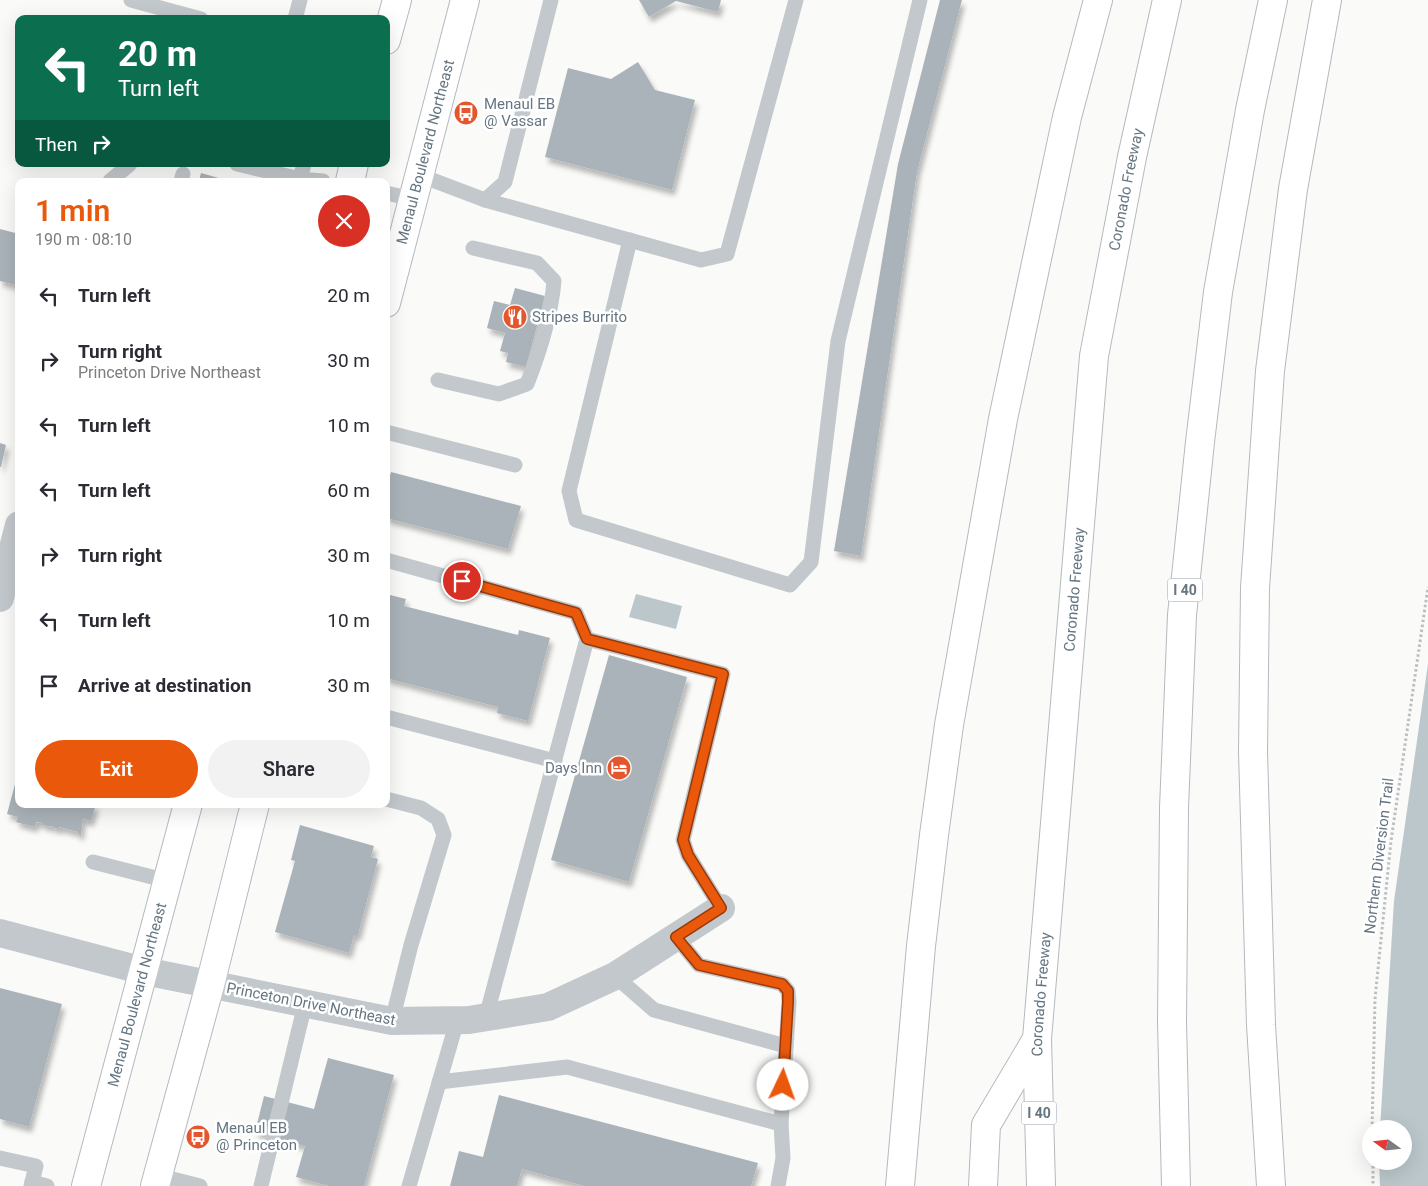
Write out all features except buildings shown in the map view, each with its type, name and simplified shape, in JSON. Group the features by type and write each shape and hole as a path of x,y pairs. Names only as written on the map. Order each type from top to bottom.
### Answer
{"main road":[{"path":"390,25 397,0"},
{"name":"Menaul Boulevard Northeast","path":"390,288 465,0"},
{"path":"900,1186 921,946 949,725 1003,419 1067,117 1098,0"},
{"name":"Coronado Freeway","path":"1041,1186 1037,1040 1094,356 1132,157 1167,0"},
{"name":"I 40","path":"1176,1186 1172,1022 1174,808 1182,615 1218,292 1250,110 1273,0"},
{"path":"1271,1186 1261,1025 1254,781 1255,588 1270,371 1293,190 1327,0"},
{"name":"Menaul Boulevard Northeast","path":"86,1186 187,808"},
{"path":"156,1181 210,985 254,808"},
{"path":"983,1186 986,1125 1037,1040"}],"street":[{"path":"0,598 15,540"},
{"name":"Princeton Drive Northeast","path":"0,933 144,971 392,1022 457,1021 548,1006 614,976 721,908"}],"lane":[{"path":"132,0 186,15"},
{"path":"297,15 300,0"},
{"path":"485,200 505,182 551,0"},
{"path":"390,192 416,187 485,200 700,260 727,254 796,0"},
{"path":"630,240 569,491 576,520 790,585 811,562 838,341 920,0"},
{"path":"114,178 126,167"},
{"path":"249,167 292,178"},
{"path":"438,380 499,394 527,384 540,352 552,300 554,281 536,264 473,248"},
{"path":"390,433 515,465"},
{"path":"390,561 576,613 587,639 486,1017"},
{"path":"587,639 723,674 683,840 688,855 721,908"},
{"path":"390,718 554,761"},
{"path":"390,800 421,808 438,819 444,835 411,945 392,1022"},
{"path":"93,862 168,881"},
{"path":"676,937 699,965 782,984 788,991 781,1124 782,1158 778,1186"},
{"path":"614,976 654,1010 786,1046"},
{"path":"261,1186 305,1004"},
{"path":"409,1186 457,1021"},
{"path":"439,1082 567,1067 781,1124"},
{"path":"0,1158 36,1166 31,1184 47,1186"},
{"path":"156,1181 200,1186"}],"path":[{"name":"Northern Diversion Trail","path":"1372,1120 1374,999 1389,861 1428,587"},
{"path":"1372,1170 1373,1186"}],"shaded area":[{"path":"636,594 682,606 676,629 629,617"},
{"path":"1428,664 1428,1186 1380,1186 1379,1170 1412,1170 1412,1120 1381,1120 1394,901"}],"place":[{"name":"Menaul EB @ Vassar","path":"466,113"},
{"name":"Stripes Burrito","path":"515,317"},
{"name":"Days Inn","path":"619,768"},
{"name":"Menaul EB @ Princeton","path":"198,1137"}],"route":[{"path":"462,581 576,613 587,639 723,674 683,840 688,855 721,908 676,937 699,965 782,984 788,991 783,1085"}]}
